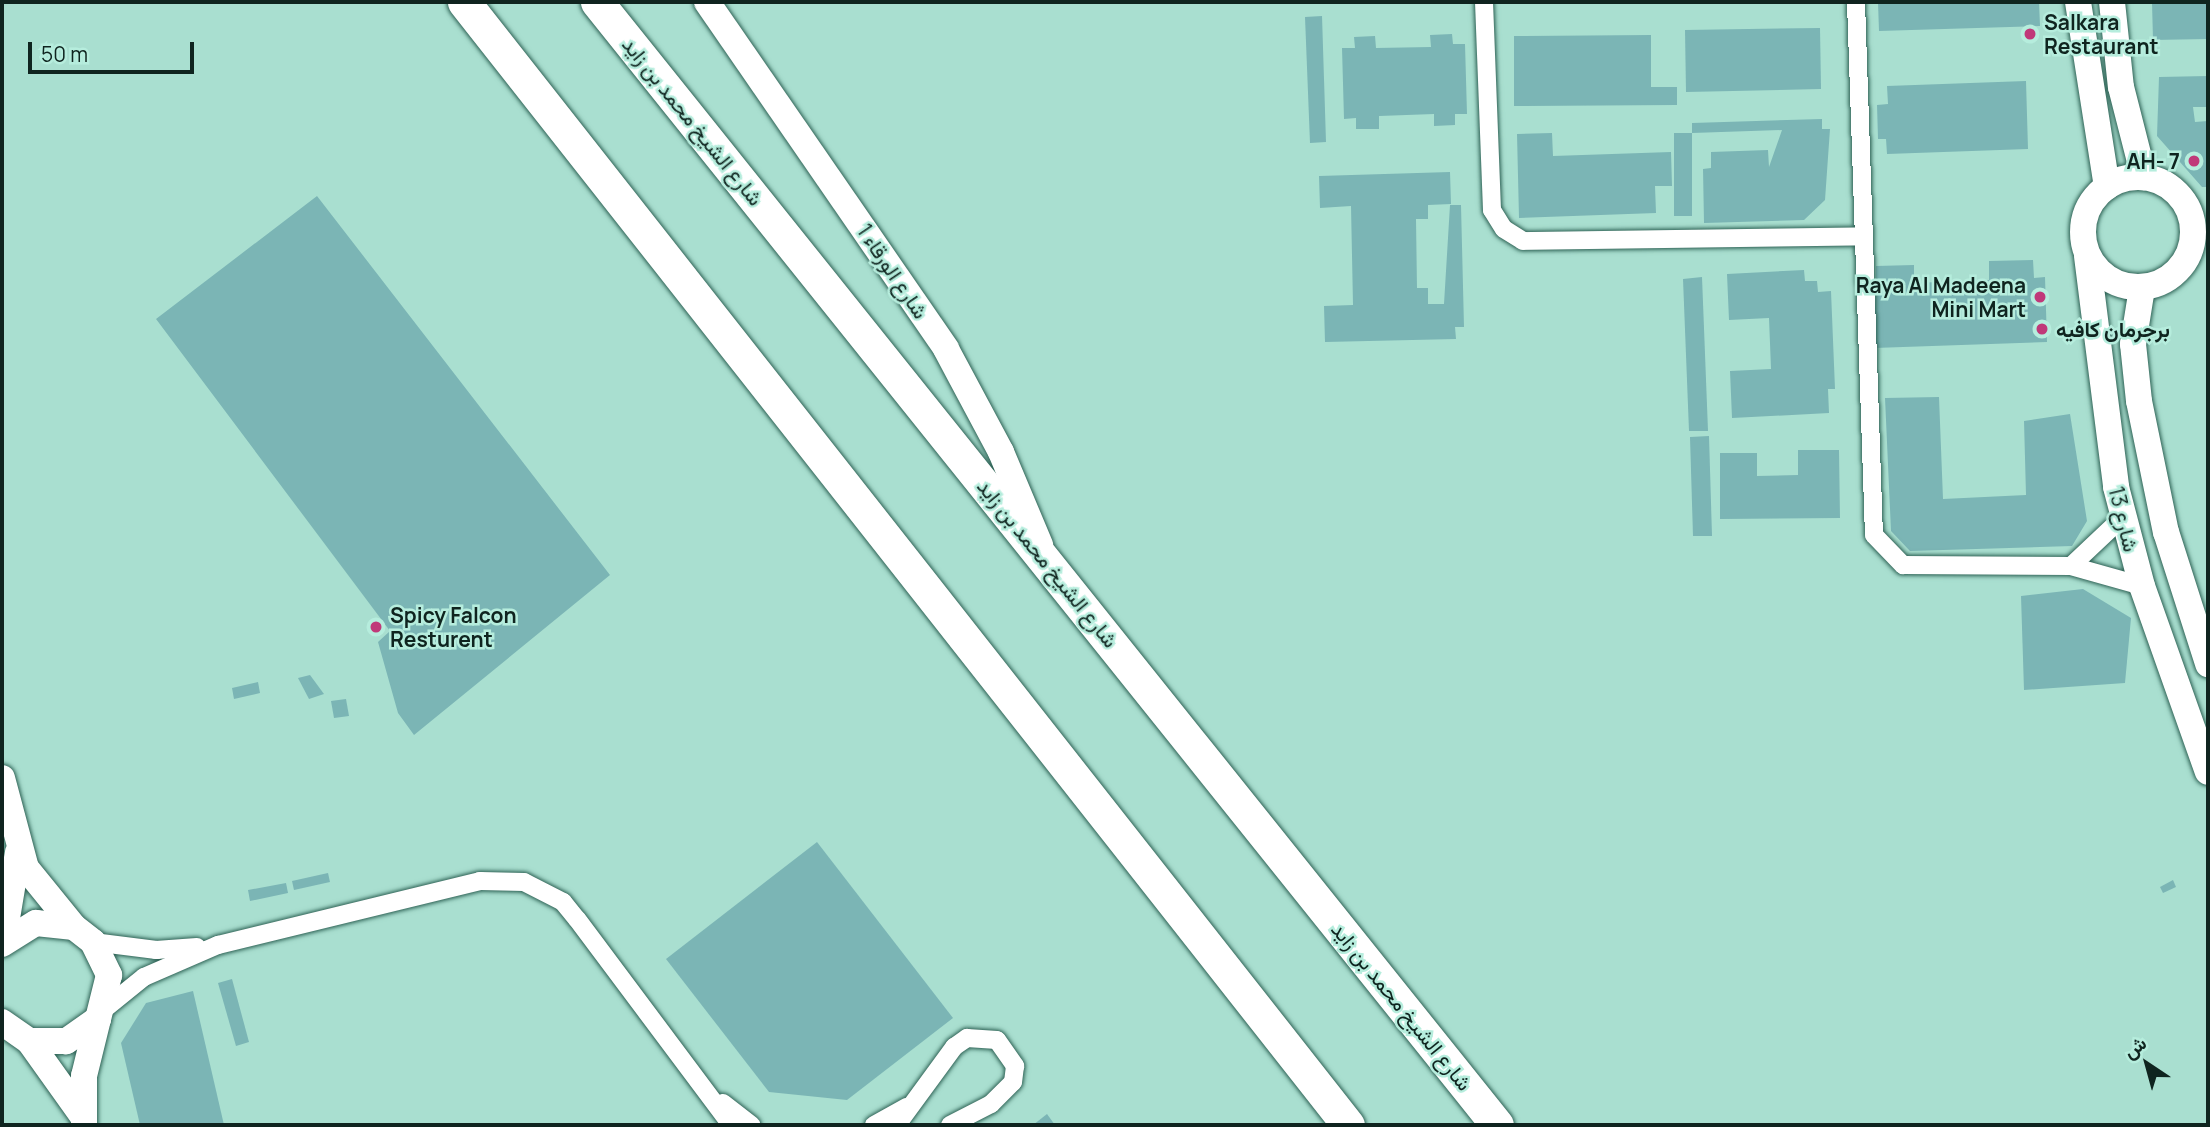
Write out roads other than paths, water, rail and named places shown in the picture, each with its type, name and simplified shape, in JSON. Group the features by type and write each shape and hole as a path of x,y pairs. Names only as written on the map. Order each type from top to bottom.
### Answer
{"highway":[{"path":"464,2 1348,1125"},
{"name":"شارع الشيخ محمد بن زايد","path":"597,2 1497,1125"},
{"path":"1287,1049 1328,1125"}],"street":[{"name":"شارع الورقاء 1","path":"707,2 946,349 1001,452 1046,560"},
{"path":"1484,2 1492,209 1504,229 1523,241 1863,236"},
{"path":"1856,2 1872,514 1885,553 1903,565 1924,567 2071,566 2142,586"},
{"path":"2078,2 2107,187"},
{"path":"2112,2 2121,87 2144,177"},
{"path":"2144,177 2166,184 2196,206 2193,228 2198,252 2174,274 2142,288 2109,280 2087,256 2085,218 2107,187 2144,177"},
{"name":"شارع 13","path":"2087,256 2123,517 2142,586 2208,772"},
{"name":"شارع 13","path":"2142,288 2133,344 2141,413 2166,532 2208,664"},
{"path":"2071,566 2123,517"},
{"path":"2,778 18,850 36,884 84,935 109,975 82,1120"},
{"path":"3,943 18,850"},
{"path":"3,943 36,923 156,950 218,945 480,881 524,882 545,890 578,919 731,1125"},
{"path":"10,1030 66,1041 144,977 218,945"},
{"path":"10,1030 82,1120"},
{"path":"897,1125 954,1047 967,1038 998,1040 1012,1058 1013,1082 991,1104 950,1125"},
{"path":"699,1082 751,1125"},
{"path":"874,1125 912,1103"}],"place":[{"name":"Salkara Restaurant","path":"2030,34"},
{"name":"AH- 7","path":"2194,161"},
{"name":"Raya Al Madeena Mini Mart","path":"2040,297"},
{"name":"برجرمان كافيه","path":"2042,329"},
{"name":"Spicy Falcon Resturent","path":"376,627"}]}
